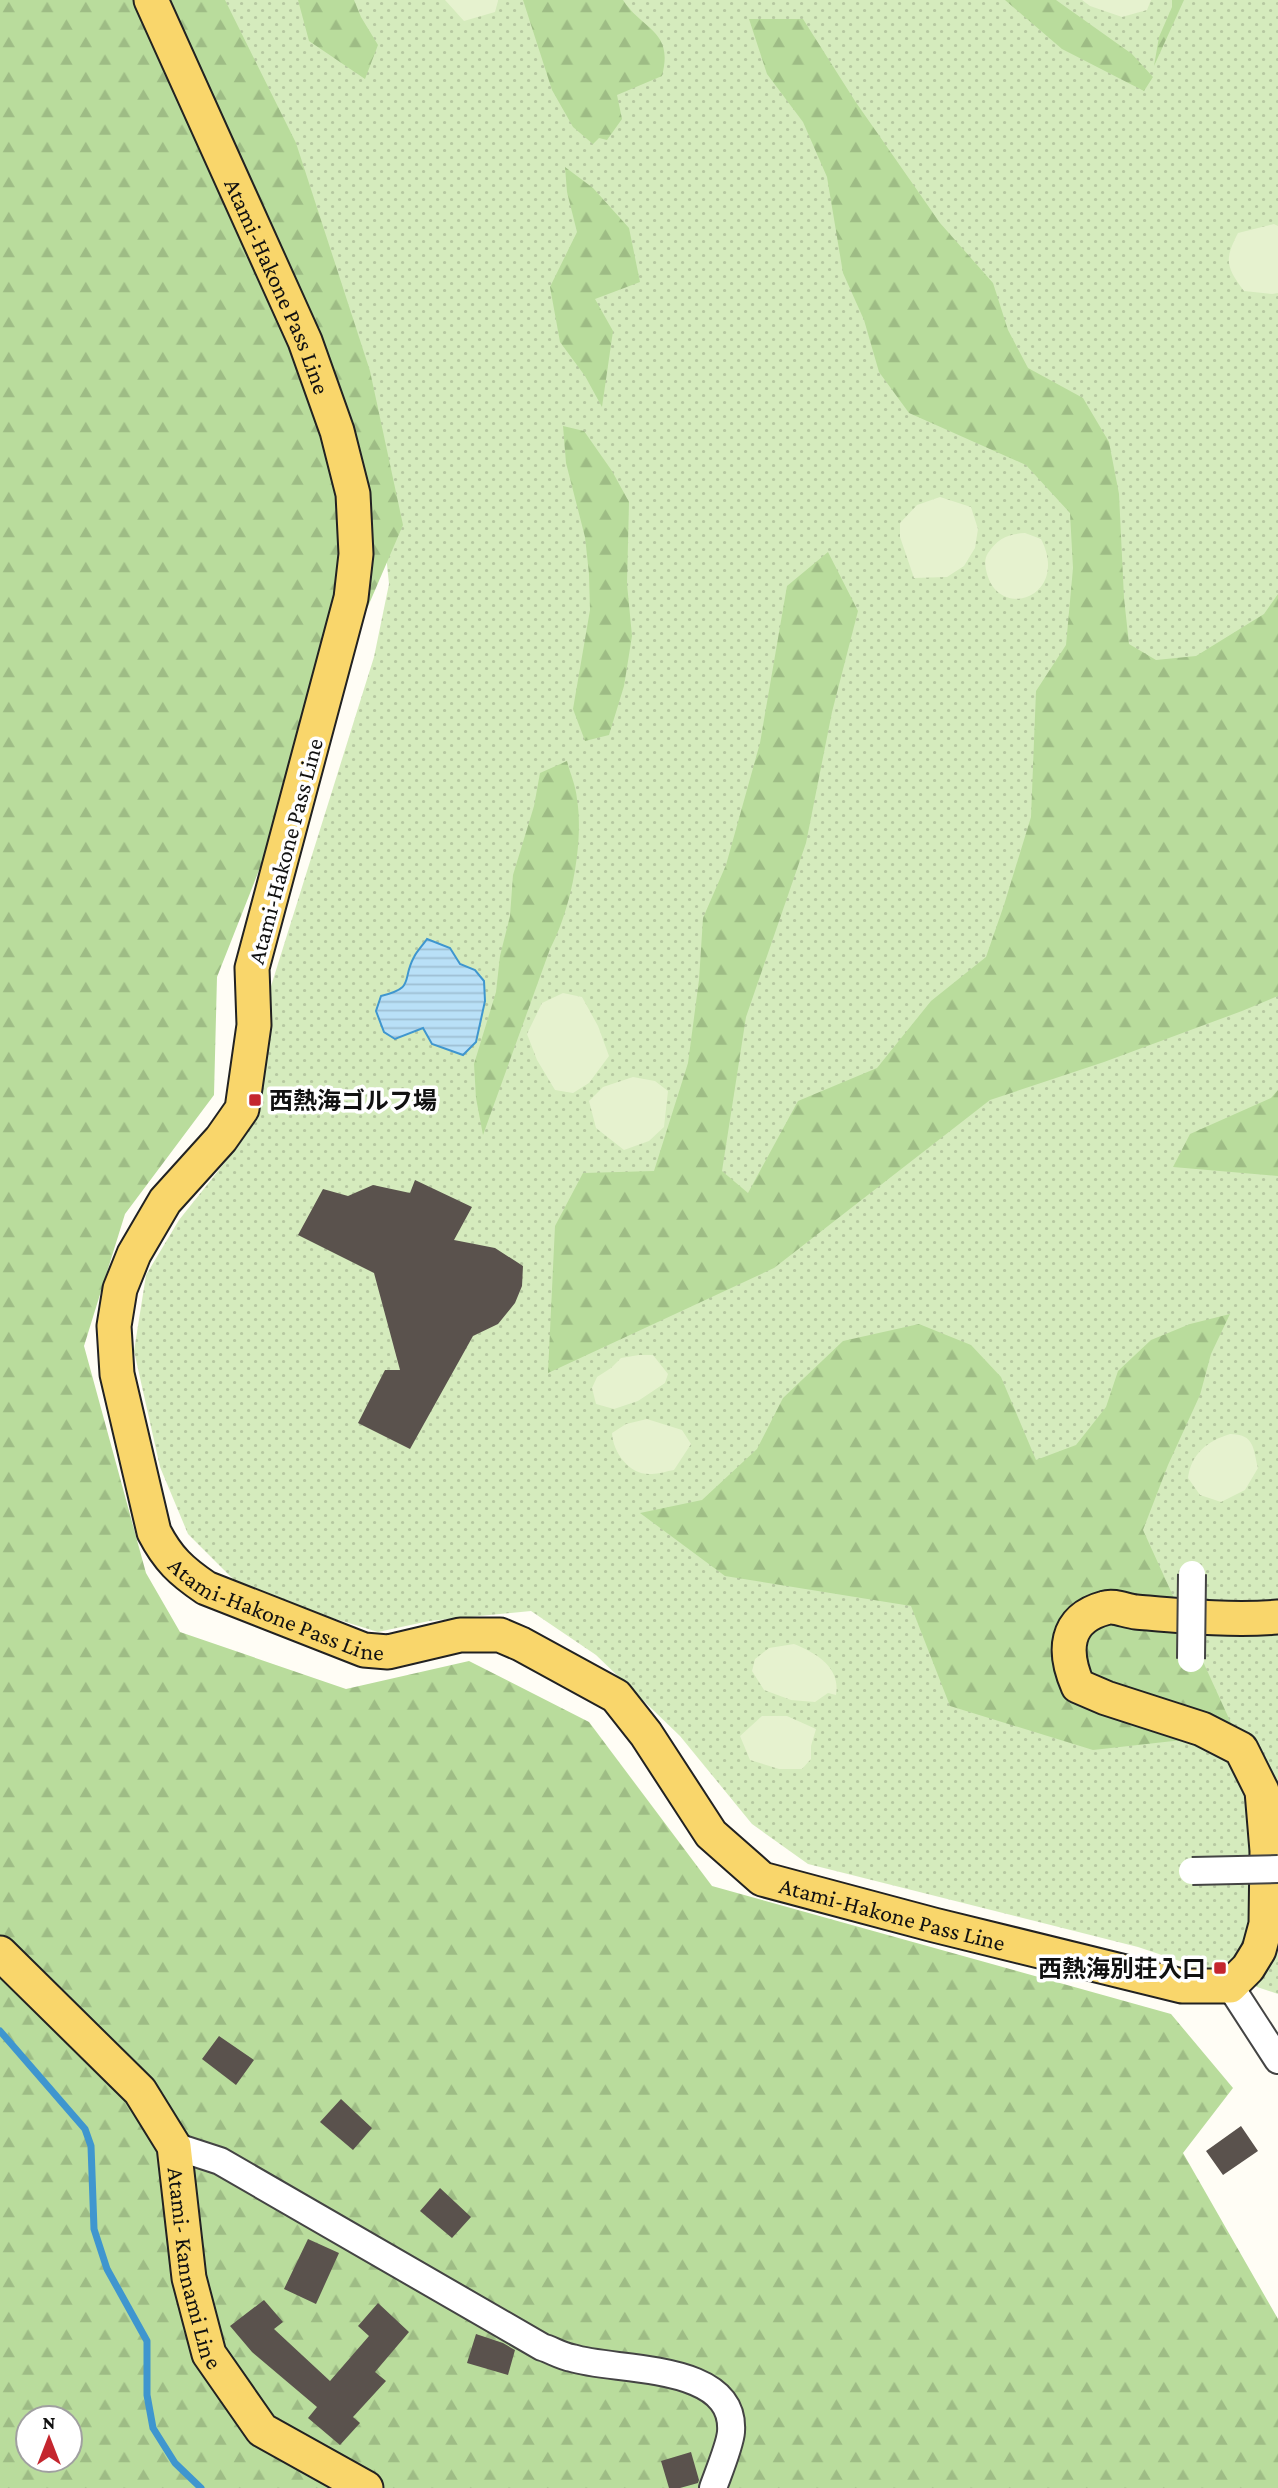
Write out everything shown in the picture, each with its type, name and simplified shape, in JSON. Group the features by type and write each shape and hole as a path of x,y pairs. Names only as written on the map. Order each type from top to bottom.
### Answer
{"main road":[{"name":"Atami-Hakone Pass Line","path":"150,0 305,341 337,431 353,494 356,554 351,598 252,968 254,1026 242,1109 221,1139 165,1201 134,1254 120,1289 114,1326 117,1374 154,1532 166,1555 183,1572 206,1588 364,1650 388,1652 460,1635 500,1635 521,1644 616,1696 646,1734 711,1834 762,1879 1145,1978 1182,1986 1230,1986"},
{"path":"1230,1986 1248,1968 1259,1950 1266,1924 1267,1851 1262,1791 1241,1749 1202,1729 1106,1698 1078,1686 1071,1670 1069,1639 1083,1616 1108,1607 1147,1613 1255,1619 1278,1617"},
{"name":"Atami- Kannami Line","path":"0,1953 140,2091 174,2146 189,2278 209,2354 262,2430 366,2488"}],"street":[{"path":"1191,1659 1192,1574"},
{"path":"1192,1871 1278,1869"},
{"path":"1230,1986 1278,2060"},
{"path":"174,2146 220,2161 542,2347 572,2359 690,2378 714,2390 727,2410 731,2432 713,2488"}],"green space":[{"path":"0,0 225,0 296,143 370,371 403,525 308,746 217,977 214,1095 125,1214 84,1346 146,1573 180,1632 346,1689 469,1661 589,1722 712,1886 1171,2014 1233,2088 1183,2153 1278,2319 1278,2488 0,2488"},
{"path":"153,0 1278,0 1278,1994 1138,1947 808,1864 752,1824 680,1736 596,1655 531,1611 429,1621 378,1632 303,1609 234,1580 188,1534 160,1467 134,1351 146,1275 179,1220 242,1141 255,1100 267,999 374,657 389,584 382,515"},
{"path":"298,0 354,0 378,45 365,79 309,41"},
{"path":"445,0 498,1 495,12 464,21"},
{"path":"523,0 623,0 660,40 665,61 662,76 617,95 622,119 607,140 599,138 593,144 573,127 552,90"},
{"path":"1005,0 1056,0 1132,54 1153,77 1144,91 1062,49"},
{"path":"1082,0 1151,0 1147,10 1122,17 1090,6"},
{"path":"1172,0 1184,0 1154,66 1159,37 1172,7"},
{"path":"749,19 803,19 855,101 940,223 993,283 1008,330 1028,368 1083,398 1109,442 1119,494 1129,644 1156,660 1196,656 1264,614 1278,594 1278,996 1104,1062 990,1100 774,1268 548,1373 555,1226 583,1173 654,1171 688,1063 699,980 703,918 726,865 760,743 787,586 828,552 858,611 832,712 806,843 746,1017 722,1171 748,1193 798,1101 877,1068 931,1001 986,957 1031,817 1036,691 1066,645 1073,568 1070,513 1026,465 909,413 879,372 864,320 843,273 827,177 803,122 767,74"},
{"path":"565,167 593,188 629,228 640,282 595,299 613,331 602,407 585,376 560,342 550,287 577,232 567,192"},
{"path":"1274,224 1278,226 1278,293 1244,291 1230,269 1230,250 1238,233"},
{"path":"563,426 584,431 612,471 629,502 627,584 632,636 624,686 609,735 585,741 573,709 590,610 589,574 585,537 566,463"},
{"path":"940,497 971,507 978,529 975,548 964,566 947,577 914,578 900,537 900,523 917,505"},
{"path":"1025,533 1041,539 1048,559 1047,575 1040,587 1030,596 1018,599 1005,597 995,589 987,574 986,558 1000,540"},
{"path":"567,761 579,816 577,856 570,896 483,1135 476,1098 474,1064 496,992 500,956 510,916 513,875 534,806 540,773"},
{"path":"563,993 582,997 598,1026 609,1056 589,1083 573,1093 555,1090 537,1060 527,1034 542,1003"},
{"path":"633,1077 655,1081 668,1091 664,1127 649,1141 624,1150 596,1128 589,1101 603,1087"},
{"path":"1278,1090 1278,1176 1173,1167 1190,1134 1271,1098"},
{"path":"1230,1314 1211,1354 1200,1395 1168,1465 1143,1530 1236,1734 1093,1750 950,1706 911,1606 725,1576 640,1513 702,1500 757,1449 783,1398 843,1341 919,1324 971,1345 1001,1377 1036,1460 1076,1445 1106,1407 1118,1371 1151,1340 1190,1324"},
{"path":"653,1355 668,1374 665,1383 638,1401 614,1409 596,1404 592,1388 597,1377 621,1358"},
{"path":"647,1419 682,1430 691,1444 674,1470 644,1474 630,1467 619,1455 612,1433 626,1424"},
{"path":"1230,1434 1249,1440 1258,1468 1245,1490 1221,1502 1200,1495 1188,1478 1197,1455 1214,1440"},
{"path":"794,1644 811,1652 831,1669 837,1685 836,1695 828,1693 815,1702 791,1700 764,1690 752,1671 755,1659 769,1648"},
{"path":"762,1716 787,1716 816,1729 811,1746 811,1759 802,1769 779,1769 750,1760 740,1736"}],"water":[{"path":"427,939 450,948 460,964 475,970 484,981 485,1001 476,1042 463,1055 432,1044 423,1028 395,1039 384,1032 376,1011 381,996 392,993 406,982 410,965"}],"building":[{"path":"415,1180 472,1207 454,1240 495,1248 523,1266 522,1286 515,1303 498,1324 473,1336 410,1449 358,1423 385,1370 400,1370 374,1273 298,1235 323,1189 348,1196 373,1185 410,1193"},
{"path":"219,2036 254,2060 236,2085 202,2059"},
{"path":"341,2099 372,2128 353,2150 320,2122"},
{"path":"1241,2126 1258,2151 1223,2175 1206,2151"},
{"path":"440,2188 471,2217 452,2238 420,2211"},
{"path":"308,2239 339,2253 316,2304 284,2289"},
{"path":"264,2300 283,2322 274,2329 330,2381 369,2336 358,2326 378,2303 409,2332 375,2372 386,2381 353,2417 360,2423 340,2445 308,2418 317,2407 252,2352 230,2326"},
{"path":"476,2334 515,2350 508,2375 467,2363"},
{"path":"691,2452 698,2483 669,2488 661,2461"}],"waterway":[{"path":"0,2031 85,2129 91,2146 94,2229 107,2269 147,2341 147,2395 153,2428 175,2463 201,2488"}],"place":[{"name":"西熱海ゴルフ場","path":"255,1100"},
{"name":"西熱海別荘入口","path":"1220,1968"}]}
